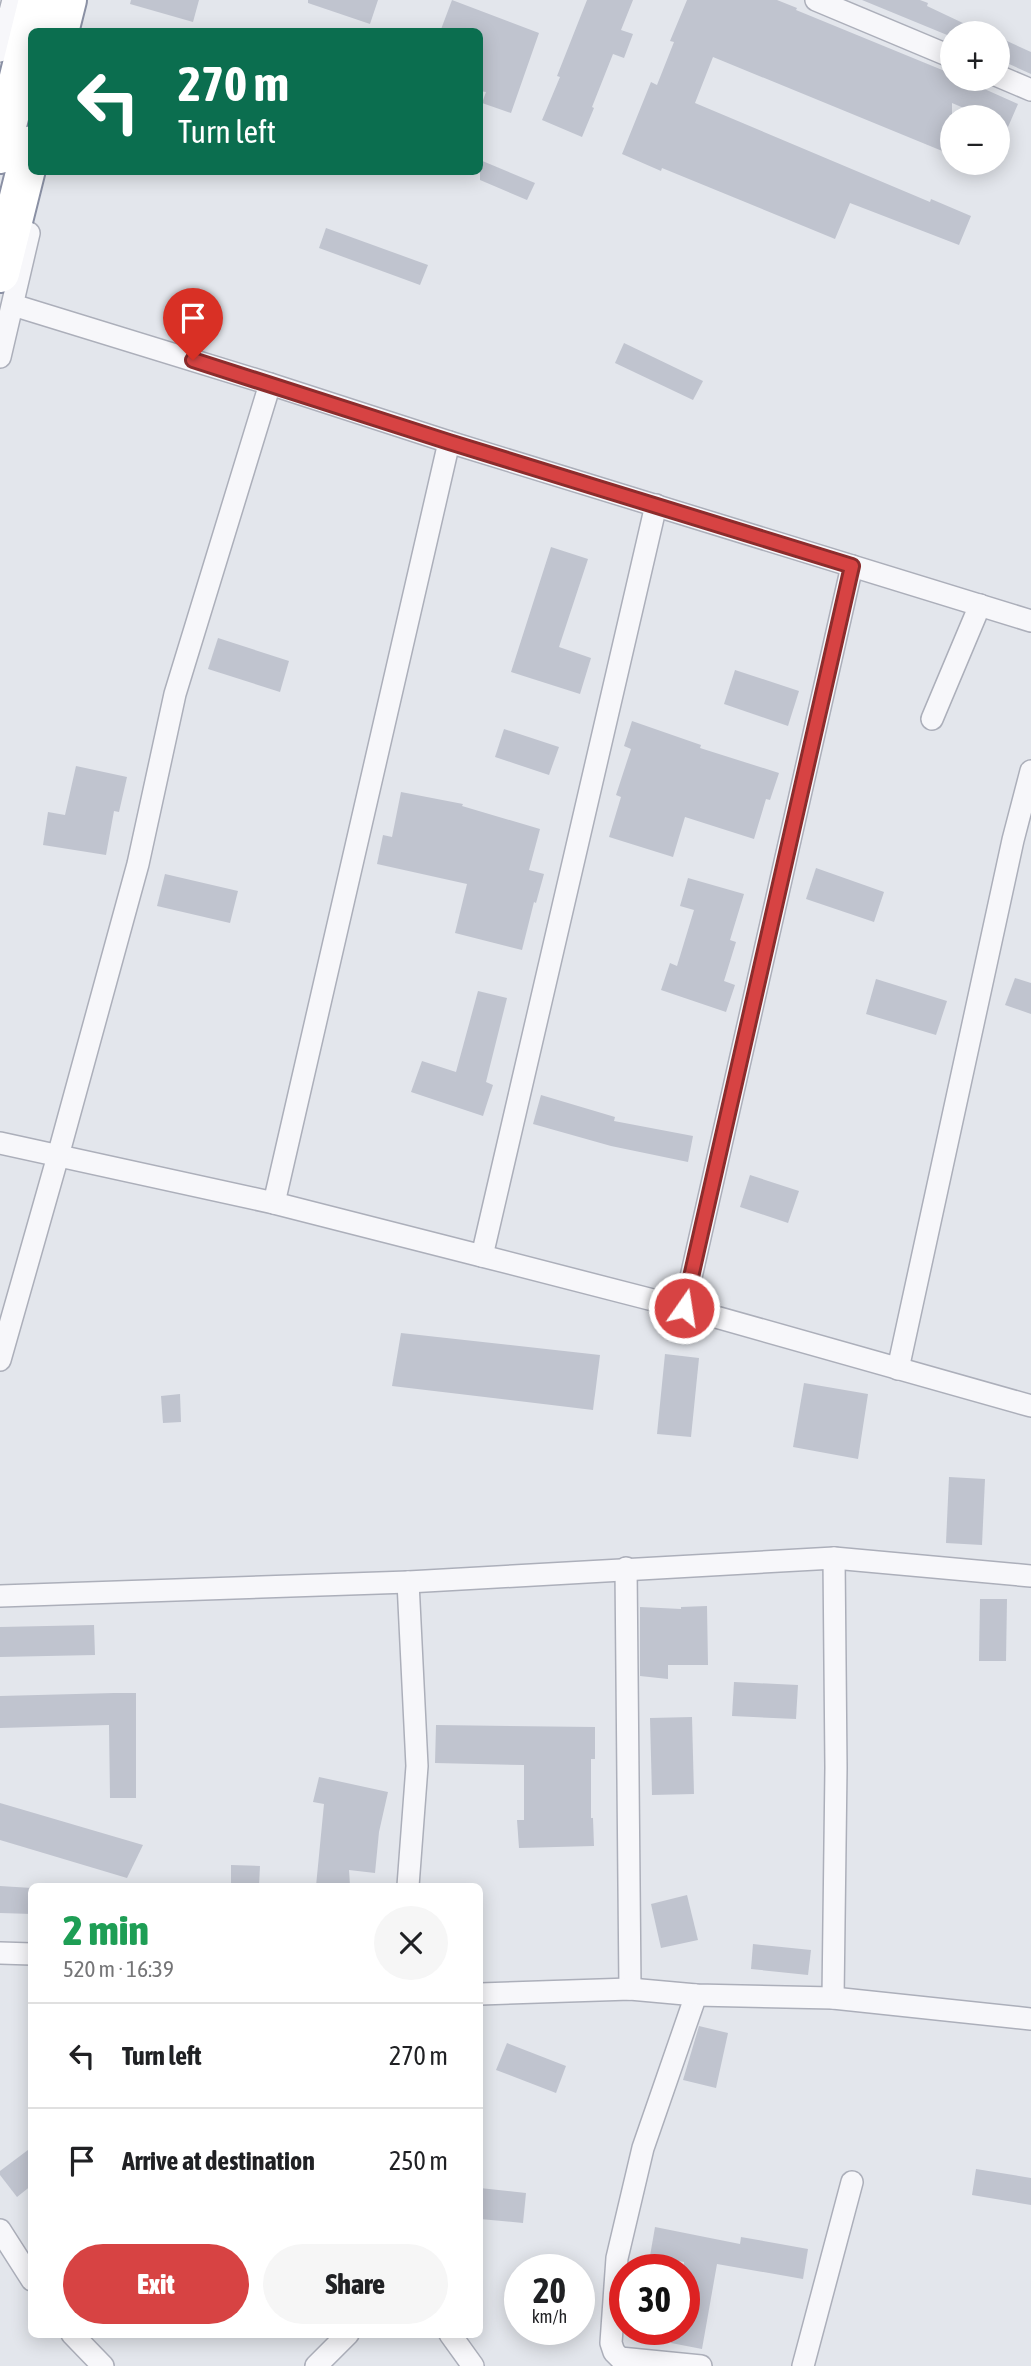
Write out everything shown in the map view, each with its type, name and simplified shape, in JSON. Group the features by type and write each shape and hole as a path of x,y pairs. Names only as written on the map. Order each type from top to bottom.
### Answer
{"highway":[{"path":"31,28 38,0"},
{"path":"61,28 67,0"},
{"path":"0,154 28,41"},
{"path":"6,289 28,167"}],"street":[{"path":"0,51 13,0"},
{"path":"79,28 86,0"},
{"path":"816,0 940,52"},
{"path":"1010,81 1031,90"},
{"path":"0,357 6,289 42,175"},
{"path":"6,289 270,384 449,442 1031,621"},
{"path":"0,1360 138,864 175,694 270,384"},
{"path":"274,1203 449,442"},
{"path":"482,1256 656,505"},
{"path":"684,1308 852,566"},
{"path":"932,719 980,606"},
{"path":"898,1369 1022,844 1031,771"},
{"path":"0,1143 274,1203 482,1256 684,1308 1031,1406"},
{"path":"833,1998 836,1769 834,1558"},
{"path":"0,1596 408,1582 834,1558 1031,1576"},
{"path":"626,1568 630,1989"},
{"path":"408,1582 417,1766 408,1883"},
{"path":"0,1953 28,1954"},
{"path":"483,1994 630,1989 696,1995 833,1998 1031,2019"},
{"path":"696,1995 643,2148 617,2259 611,2343 620,2358 701,2366"},
{"path":"803,2366 852,2182"},
{"path":"0,2230 28,2274"},
{"path":"76,2338 103,2366"},
{"path":"316,2366 344,2338"},
{"path":"453,2338 473,2366"}],"building":[{"path":"131,0 199,0 193,22 130,4"},
{"path":"308,0 378,0 370,24 308,3"},
{"path":"452,0 539,33 511,113 483,103 486,92 483,92 483,28 442,28"},
{"path":"587,0 633,0 621,30 633,34 624,58 613,54 582,137 542,120"},
{"path":"687,0 777,0 940,69 940,91 989,91 1018,104 1010,122 1010,105 940,105 940,150 713,57 695,103 930,202 931,199 971,216 959,245 850,203 835,239 622,154 651,82 657,85 674,42 670,41"},
{"path":"862,0 920,0 928,3 927,6 959,21 940,21 940,32"},
{"path":"1010,42 1031,52 1031,74 1010,64"},
{"path":"483,161 535,183 527,200 480,180 480,175 483,175"},
{"path":"326,228 428,265 420,285 319,248"},
{"path":"624,343 703,381 693,400 615,363"},
{"path":"551,547 588,559 559,647 591,658 580,694 511,672"},
{"path":"218,638 289,661 280,692 208,669"},
{"path":"735,670 799,691 788,726 724,704"},
{"path":"632,721 701,745 700,748 779,773 770,800 766,799 754,839 685,817 673,857 609,837 621,797 616,795 631,749 624,746"},
{"path":"504,729 559,747 549,775 495,757"},
{"path":"76,766 127,777 119,812 114,811 106,855 43,845 48,812 65,815"},
{"path":"401,792 463,804 462,806 540,829 529,870 544,874 522,950 455,933 467,884 377,864 383,835 392,837"},
{"path":"816,868 884,892 874,922 806,899"},
{"path":"165,874 238,891 230,923 157,906"},
{"path":"688,878 744,894 730,940 736,942 724,981 735,985 726,1012 661,990 670,963 677,966 694,910 680,906"},
{"path":"1015,978 1031,983 1031,1014 1005,1005"},
{"path":"876,979 947,1001 936,1035 866,1014"},
{"path":"478,991 507,998 486,1082 493,1085 483,1116 411,1092 422,1061 456,1072"},
{"path":"541,1095 615,1117 614,1121 693,1136 688,1162 611,1146 533,1124"},
{"path":"750,1175 799,1191 788,1223 740,1207"},
{"path":"401,1333 600,1355 593,1410 392,1386"},
{"path":"665,1354 699,1358 691,1437 657,1434"},
{"path":"804,1383 868,1394 858,1459 793,1447"},
{"path":"180,1394 181,1422 163,1423 161,1396"},
{"path":"949,1477 985,1479 982,1545 946,1543"},
{"path":"980,1599 1007,1599 1006,1661 979,1661"},
{"path":"707,1606 708,1665 668,1665 668,1679 640,1676 640,1607 681,1609"},
{"path":"94,1625 95,1655 0,1657 0,1627"},
{"path":"734,1682 798,1685 796,1719 732,1716"},
{"path":"136,1693 136,1798 110,1798 109,1725 0,1728 0,1696"},
{"path":"692,1717 694,1794 652,1795 650,1718"},
{"path":"436,1725 595,1727 595,1759 591,1759 594,1846 519,1848 517,1820 524,1820 524,1765 435,1763"},
{"path":"319,1777 388,1792 379,1832 375,1873 349,1870 350,1883 316,1883 324,1804 313,1802"},
{"path":"0,1803 143,1845 127,1878 0,1840"},
{"path":"231,1865 260,1866 259,1883 231,1883"},
{"path":"0,1886 28,1888 28,1914 0,1913"},
{"path":"687,1895 698,1940 661,1948 651,1904"},
{"path":"753,1944 811,1950 808,1975 751,1969"},
{"path":"699,2026 728,2033 716,2088 683,2080"},
{"path":"507,2043 566,2066 556,2093 496,2070"},
{"path":"28,2150 28,2188 17,2197 0,2175 0,2171"},
{"path":"976,2169 1031,2178 1031,2205 972,2195"},
{"path":"483,2188 526,2193 523,2223 483,2219"},
{"path":"655,2227 740,2244 741,2237 808,2249 803,2279 717,2264 702,2349 681,2345 700,2345 700,2254 650,2254"}],"route":[{"path":"193,360 852,566 684,1308"}]}
